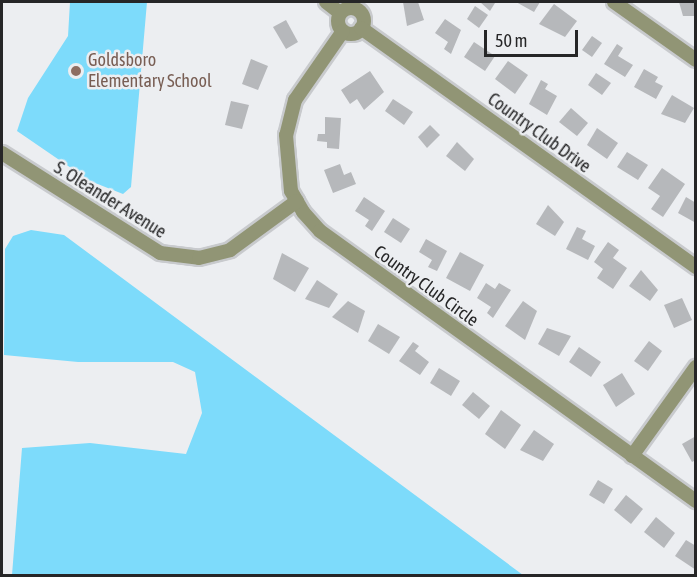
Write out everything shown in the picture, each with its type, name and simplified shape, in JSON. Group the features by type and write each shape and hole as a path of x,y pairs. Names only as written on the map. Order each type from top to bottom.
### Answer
{"street":[{"path":"326,2 340,13"},
{"path":"614,2 696,60"},
{"path":"361,6 363,17 361,28 353,33 343,31 338,23 340,13 361,6"},
{"name":"Country Club Drive","path":"361,28 696,267"},
{"name":"Country Club Circle","path":"343,31 295,100 286,135 286,164 297,201 320,231 696,501"},
{"name":"S. Oleander Avenue","path":"2,153 160,253 199,258 230,250 297,201"},
{"path":"632,456 696,367"}],"water":[{"name":"Goldsboro Elementary School","path":"70,2 147,2 131,187 123,194 90,181 17,131 28,98 68,36"},
{"path":"31,230 64,235 523,575 12,575 22,448 90,443 186,454 202,413 195,372 173,362 78,362 4,355 5,249 13,236"}],"building":[{"path":"403,2 418,2 424,20 407,26"},
{"path":"480,2 493,2 495,3 490,11"},
{"path":"516,2 540,2 534,12"},
{"path":"679,2 696,2 696,16 683,16"},
{"path":"554,4 577,21 565,37 539,24"},
{"path":"475,6 488,15 479,28 467,19"},
{"path":"445,19 461,30 451,54 444,49 448,42 435,33"},
{"path":"286,20 298,42 286,49 273,27"},
{"path":"592,36 602,43 592,57 582,50"},
{"path":"474,42 495,56 485,71 464,57"},
{"path":"617,44 623,48 618,56 633,65 625,77 604,64"},
{"path":"251,59 268,66 258,90 242,84"},
{"path":"508,61 528,75 515,94 495,79"},
{"path":"644,69 658,77 655,82 663,86 656,99 634,87"},
{"path":"370,71 384,92 364,110 357,99 350,104 341,90"},
{"path":"596,73 611,83 602,95 588,85"},
{"path":"541,80 548,84 545,89 557,96 547,115 529,104"},
{"path":"672,95 694,108 685,123 661,114"},
{"path":"393,99 413,112 404,125 385,111"},
{"path":"231,101 249,105 242,129 225,125"},
{"path":"571,108 588,123 577,136 559,122"},
{"path":"325,117 341,118 339,149 327,148 327,142 317,141 318,134 325,134"},
{"path":"430,125 440,135 427,148 418,137"},
{"path":"597,128 618,143 607,159 587,145"},
{"path":"457,142 474,159 465,171 446,156"},
{"path":"627,152 648,165 638,180 617,167"},
{"path":"340,164 344,175 351,172 356,184 333,193 324,170"},
{"path":"662,168 685,184 663,217 651,209 660,196 648,188"},
{"path":"364,197 385,211 372,231 365,226 369,220 355,211"},
{"path":"686,197 696,203 696,223 678,213"},
{"path":"548,205 564,222 555,236 536,224"},
{"path":"393,218 410,229 401,243 384,232"},
{"path":"577,227 586,231 582,239 595,246 588,260 566,249"},
{"path":"426,239 447,251 437,271 428,267 432,260 419,252"},
{"path":"608,242 619,250 613,258 627,268 613,289 597,278 603,269 594,262"},
{"path":"460,252 484,265 470,291 446,278"},
{"path":"282,253 309,268 295,292 273,279"},
{"path":"641,270 658,290 650,301 629,286"},
{"path":"317,280 338,294 329,308 305,299"},
{"path":"486,283 495,289 499,283 511,290 493,318 487,313 491,307 477,298"},
{"path":"682,298 692,320 674,328 664,305"},
{"path":"348,301 365,311 358,333 332,317"},
{"path":"523,301 537,311 525,340 505,326"},
{"path":"378,324 400,337 389,354 368,341"},
{"path":"547,328 571,336 559,356 538,344"},
{"path":"649,341 662,351 648,371 634,361"},
{"path":"413,342 419,346 415,351 429,362 420,375 399,361"},
{"path":"579,347 601,362 591,377 569,362"},
{"path":"439,368 460,381 451,396 430,383"},
{"path":"622,373 635,394 616,407 603,385"},
{"path":"473,392 490,406 479,419 462,405"},
{"path":"501,410 521,425 505,449 485,434"},
{"path":"534,430 554,444 543,461 520,450"},
{"path":"696,436 696,460 692,462 682,444"},
{"path":"598,480 613,489 604,504 589,495"},
{"path":"626,495 643,509 631,524 614,510"},
{"path":"656,517 675,533 664,548 644,532"},
{"path":"686,540 696,546 696,570 675,556"}],"place":[{"name":"Goldsboro Elementary School","path":"76,71"}]}
